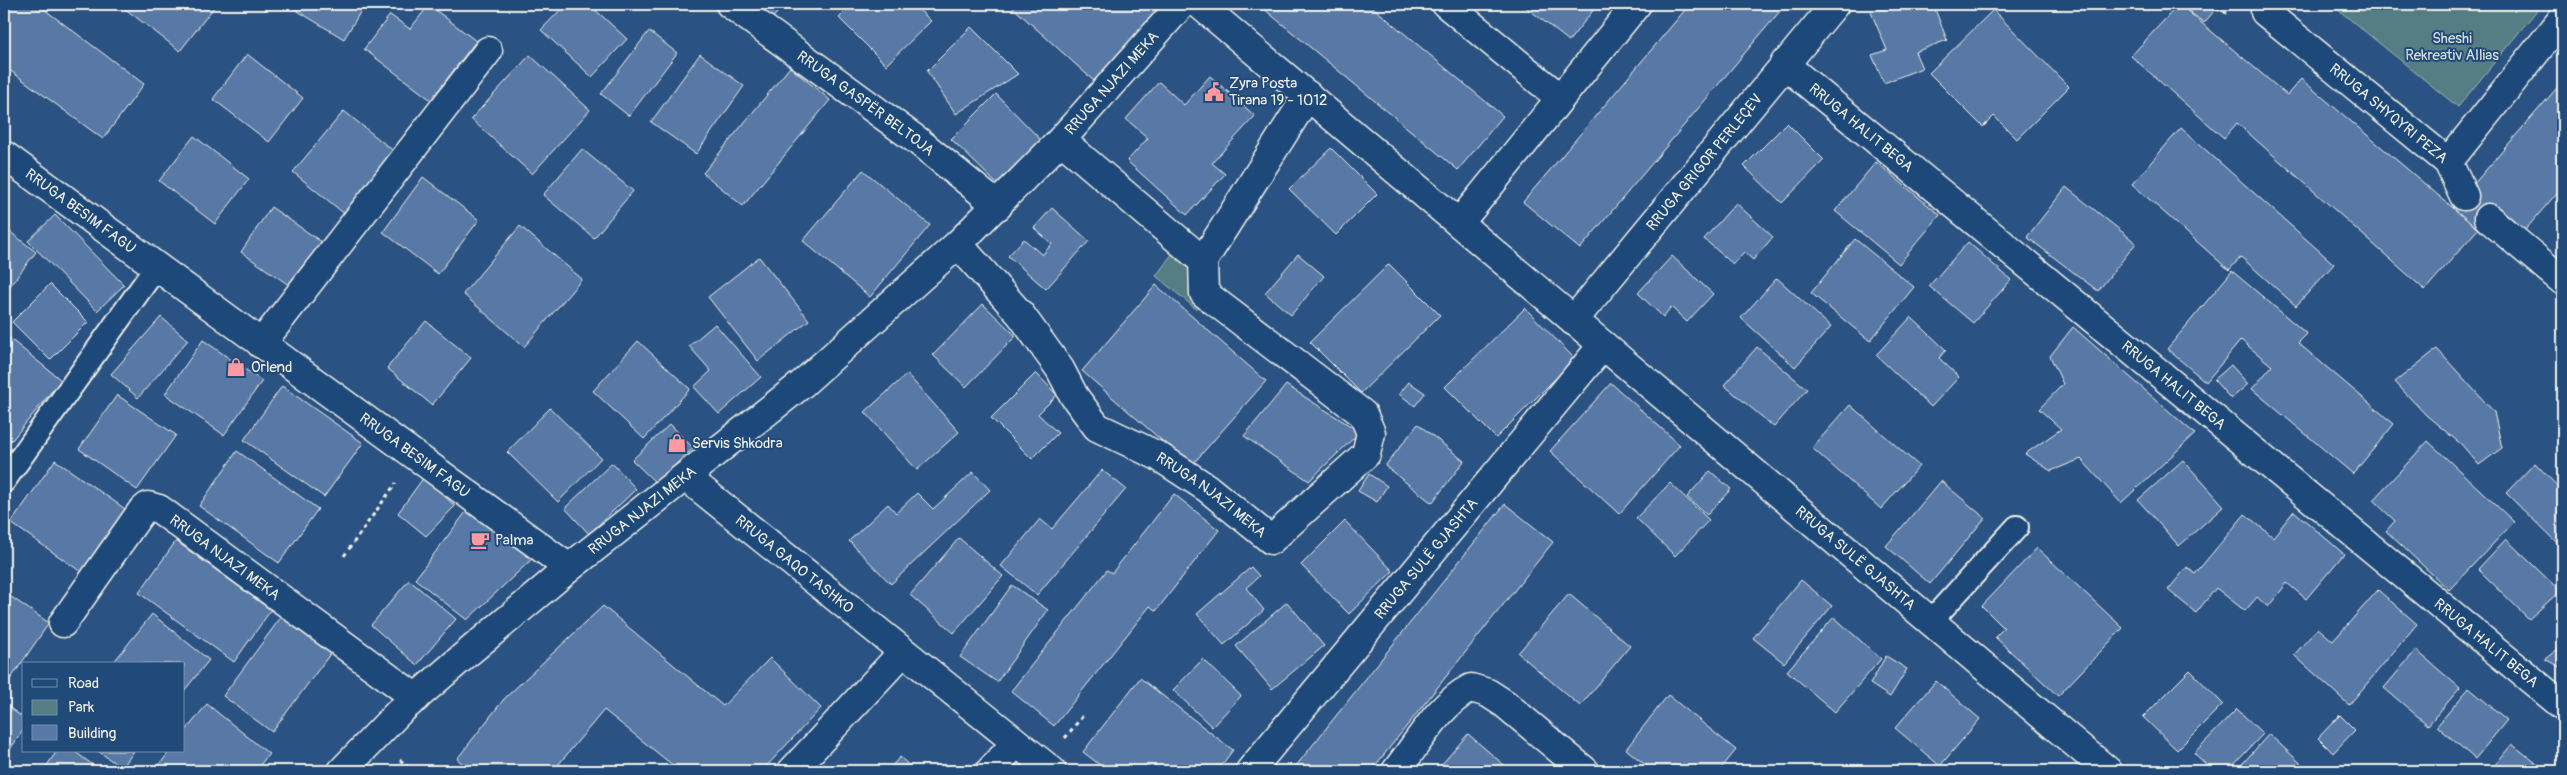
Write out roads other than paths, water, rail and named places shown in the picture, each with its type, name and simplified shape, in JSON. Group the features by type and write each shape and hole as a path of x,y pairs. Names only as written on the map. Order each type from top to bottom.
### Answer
{"street":[{"name":"RRUGA GASPËR BELTOJA","path":"730,4 918,141 998,206"},
{"name":"RRUGA NJAZI MEKA","path":"342,771 416,698 568,568 802,384 958,244 998,206 1061,140 1182,4"},
{"name":"RRUGA SULË GJASHTA","path":"1199,4 1460,222 1573,321 2108,771"},
{"path":"1446,4 1560,98"},
{"path":"1460,222 1637,4"},
{"name":"RRUGA GRIGOR PERLEÇEV","path":"1573,321 1835,4"},
{"name":"RRUGA SHYQYRI PEZA","path":"2271,4 2265,12 2448,162 2563,18"},
{"path":"261,344 488,52"},
{"name":"RRUGA HALIT BEGA","path":"1784,64 2563,706"},
{"path":"1203,261 1308,95"},
{"name":"RRUGA NJAZI MEKA","path":"958,244 1021,315 1060,369 1074,396 1097,427 1158,456 1207,488 1271,540 1366,454 1371,433 1363,414 1204,293 1203,261 1061,140"},
{"name":"RRUGA BESIM FAGU","path":"4,155 568,568"},
{"path":"2448,162 2464,196"},
{"path":"2488,218 2563,281"},
{"name":"RRUGA SULË GJASHTA","path":"1250,771 1603,345"},
{"name":"RRUGA GAQO TASHKO","path":"686,477 1052,771"},
{"name":"RRUGA NJAZI MEKA","path":"63,624 140,512 148,506 159,509 416,698"},
{"path":"792,771 903,652"},
{"path":"1396,771 1445,707 1457,696 1471,688 1488,692 1505,704 1586,771"},
{"path":"990,771 1016,743"}],"lane":[{"path":"4,481 157,266"},
{"path":"1930,622 2017,526"}],"place":[{"name":"Zyra Posta Tirana 19 - 1012","path":"1214,92"},
{"name":"Orlend","path":"236,367"},
{"name":"Servis Shkodra","path":"677,443"},
{"name":"Palma","path":"480,540"}],"park label":[{"name":"Sheshi Rekreativ Allias","path":"2452,46"}]}
